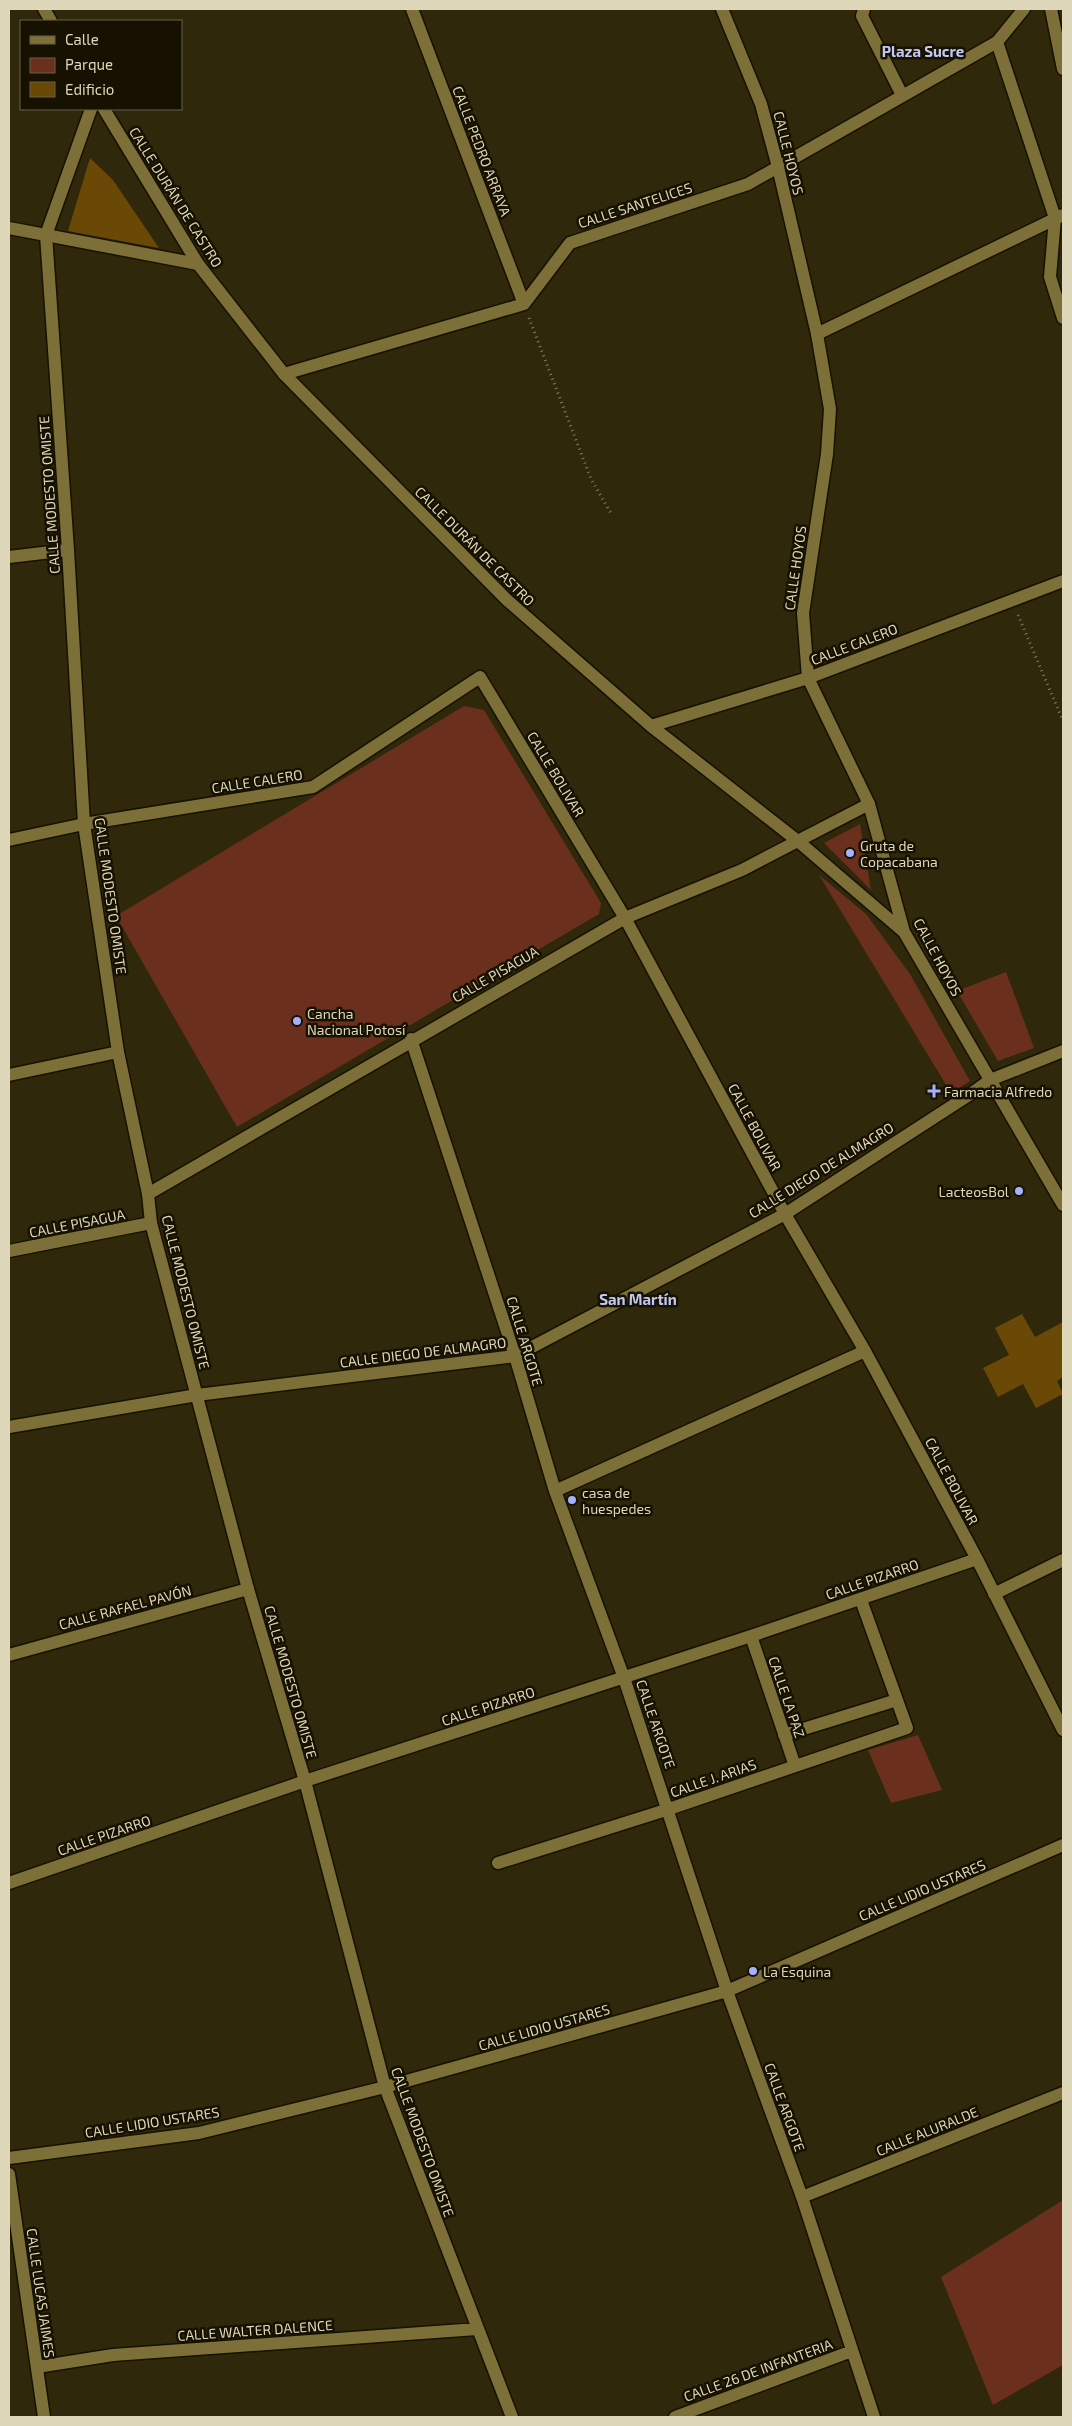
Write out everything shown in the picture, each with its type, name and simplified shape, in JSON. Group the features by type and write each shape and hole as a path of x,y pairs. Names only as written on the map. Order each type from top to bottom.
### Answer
{"street":[{"path":"44,9 50,20"},
{"name":"CALLE PEDRO ARRAYA","path":"412,9 524,304"},
{"name":"CALLE HOYOS","path":"722,9 761,104 778,167 817,334 830,409 827,454 803,613 808,678 869,804 904,932 1063,1205"},
{"path":"864,9 862,16 902,95"},
{"path":"1024,9 997,42 1059,216 1050,277 1063,318"},
{"path":"1052,9 1063,69"},
{"name":"CALLE SANTELICES","path":"524,304 570,242 748,184 997,42"},
{"name":"CALLE MODESTO OMISTE","path":"91,110 46,235 68,550 84,824 118,1052 148,1194 151,1223 248,1589 305,1781 385,2087 512,2417"},
{"name":"CALLE DURÁN DE CASTRO","path":"105,110 198,264 284,374 507,600 652,726 798,842 904,932"},
{"path":"817,334 1059,216"},
{"path":"9,228 198,264"},
{"path":"284,374 524,304"},
{"path":"9,557 68,550"},
{"name":"CALLE CALERO","path":"652,726 808,678 1063,581"},
{"name":"CALLE CALERO","path":"9,840 84,824 312,787 480,676"},
{"name":"CALLE BOLIVAR","path":"480,676 624,918 785,1214 865,1350 977,1559 1063,1730"},
{"name":"CALLE PISAGUA","path":"148,1194 411,1039 624,918 742,870 869,804"},
{"name":"CALLE ARGOTE","path":"411,1039 515,1356 555,1491 624,1678 669,1809 727,1991 802,2197 874,2417"},
{"name":"CALLE DIEGO DE ALMAGRO","path":"9,1426 197,1396 515,1356 785,1214 990,1080 1063,1051"},
{"path":"9,1075 118,1052"},
{"name":"CALLE PISAGUA","path":"9,1251 151,1223"},
{"path":"555,1491 865,1350"},
{"name":"CALLE PIZARRO","path":"9,1883 305,1781 861,1600 977,1559"},
{"path":"994,1594 1063,1560"},
{"name":"CALLE RAFAEL PAVÓN","path":"9,1655 248,1589"},
{"name":"CALLE J. ARIAS","path":"498,1863 669,1809 907,1728 861,1600"},
{"name":"CALLE LA PAZ","path":"751,1636 795,1766"},
{"path":"784,1735 897,1700"},
{"name":"CALLE LIDIO USTARES","path":"9,2158 199,2133 385,2087 727,1991 1063,1845"},
{"name":"CALLE ALURALDE","path":"802,2197 1063,2093"},
{"name":"CALLE LUCAS JAIMES","path":"9,2174 44,2417"},
{"name":"CALLE WALTER DALENCE","path":"37,2367 113,2355 477,2329"},
{"name":"CALLE 26 DE INFANTERIA","path":"675,2417 852,2351"}],"path":[{"path":"524,304 591,479 612,515"},
{"path":"1012,600 1063,721"}],"green space":[{"name":"Cancha Nacional Potosí","path":"464,706 484,710 601,903 599,914 237,1127 116,916"},
{"path":"860,824 871,890 824,843"},
{"path":"819,875 866,914 910,974 970,1081 951,1093"},
{"path":"1006,972 1034,1048 998,1061 957,991"},
{"path":"918,1735 942,1790 891,1803 868,1750"},
{"path":"1063,2200 1063,2365 993,2405 941,2277"}],"building":[{"path":"90,158 113,180 159,248 68,231"},
{"path":"1022,1314 1035,1337 1063,1322 1063,1377 1057,1381 1063,1394 1036,1408 1023,1384 998,1397 983,1368 1009,1355 995,1328"}],"place":[{"name":"Gruta de Copacabana","path":"850,853"},
{"name":"Cancha Nacional Potosí","path":"297,1021"},
{"name":"Farmacia Alfredo","path":"934,1091"},
{"name":"LacteosBol","path":"1019,1191"},
{"name":"casa de huespedes","path":"572,1500"},
{"name":"La Esquina","path":"753,1971"}],"district":[{"name":"Plaza Sucre","path":"923,51"},
{"name":"San Martín","path":"638,1299"}]}
